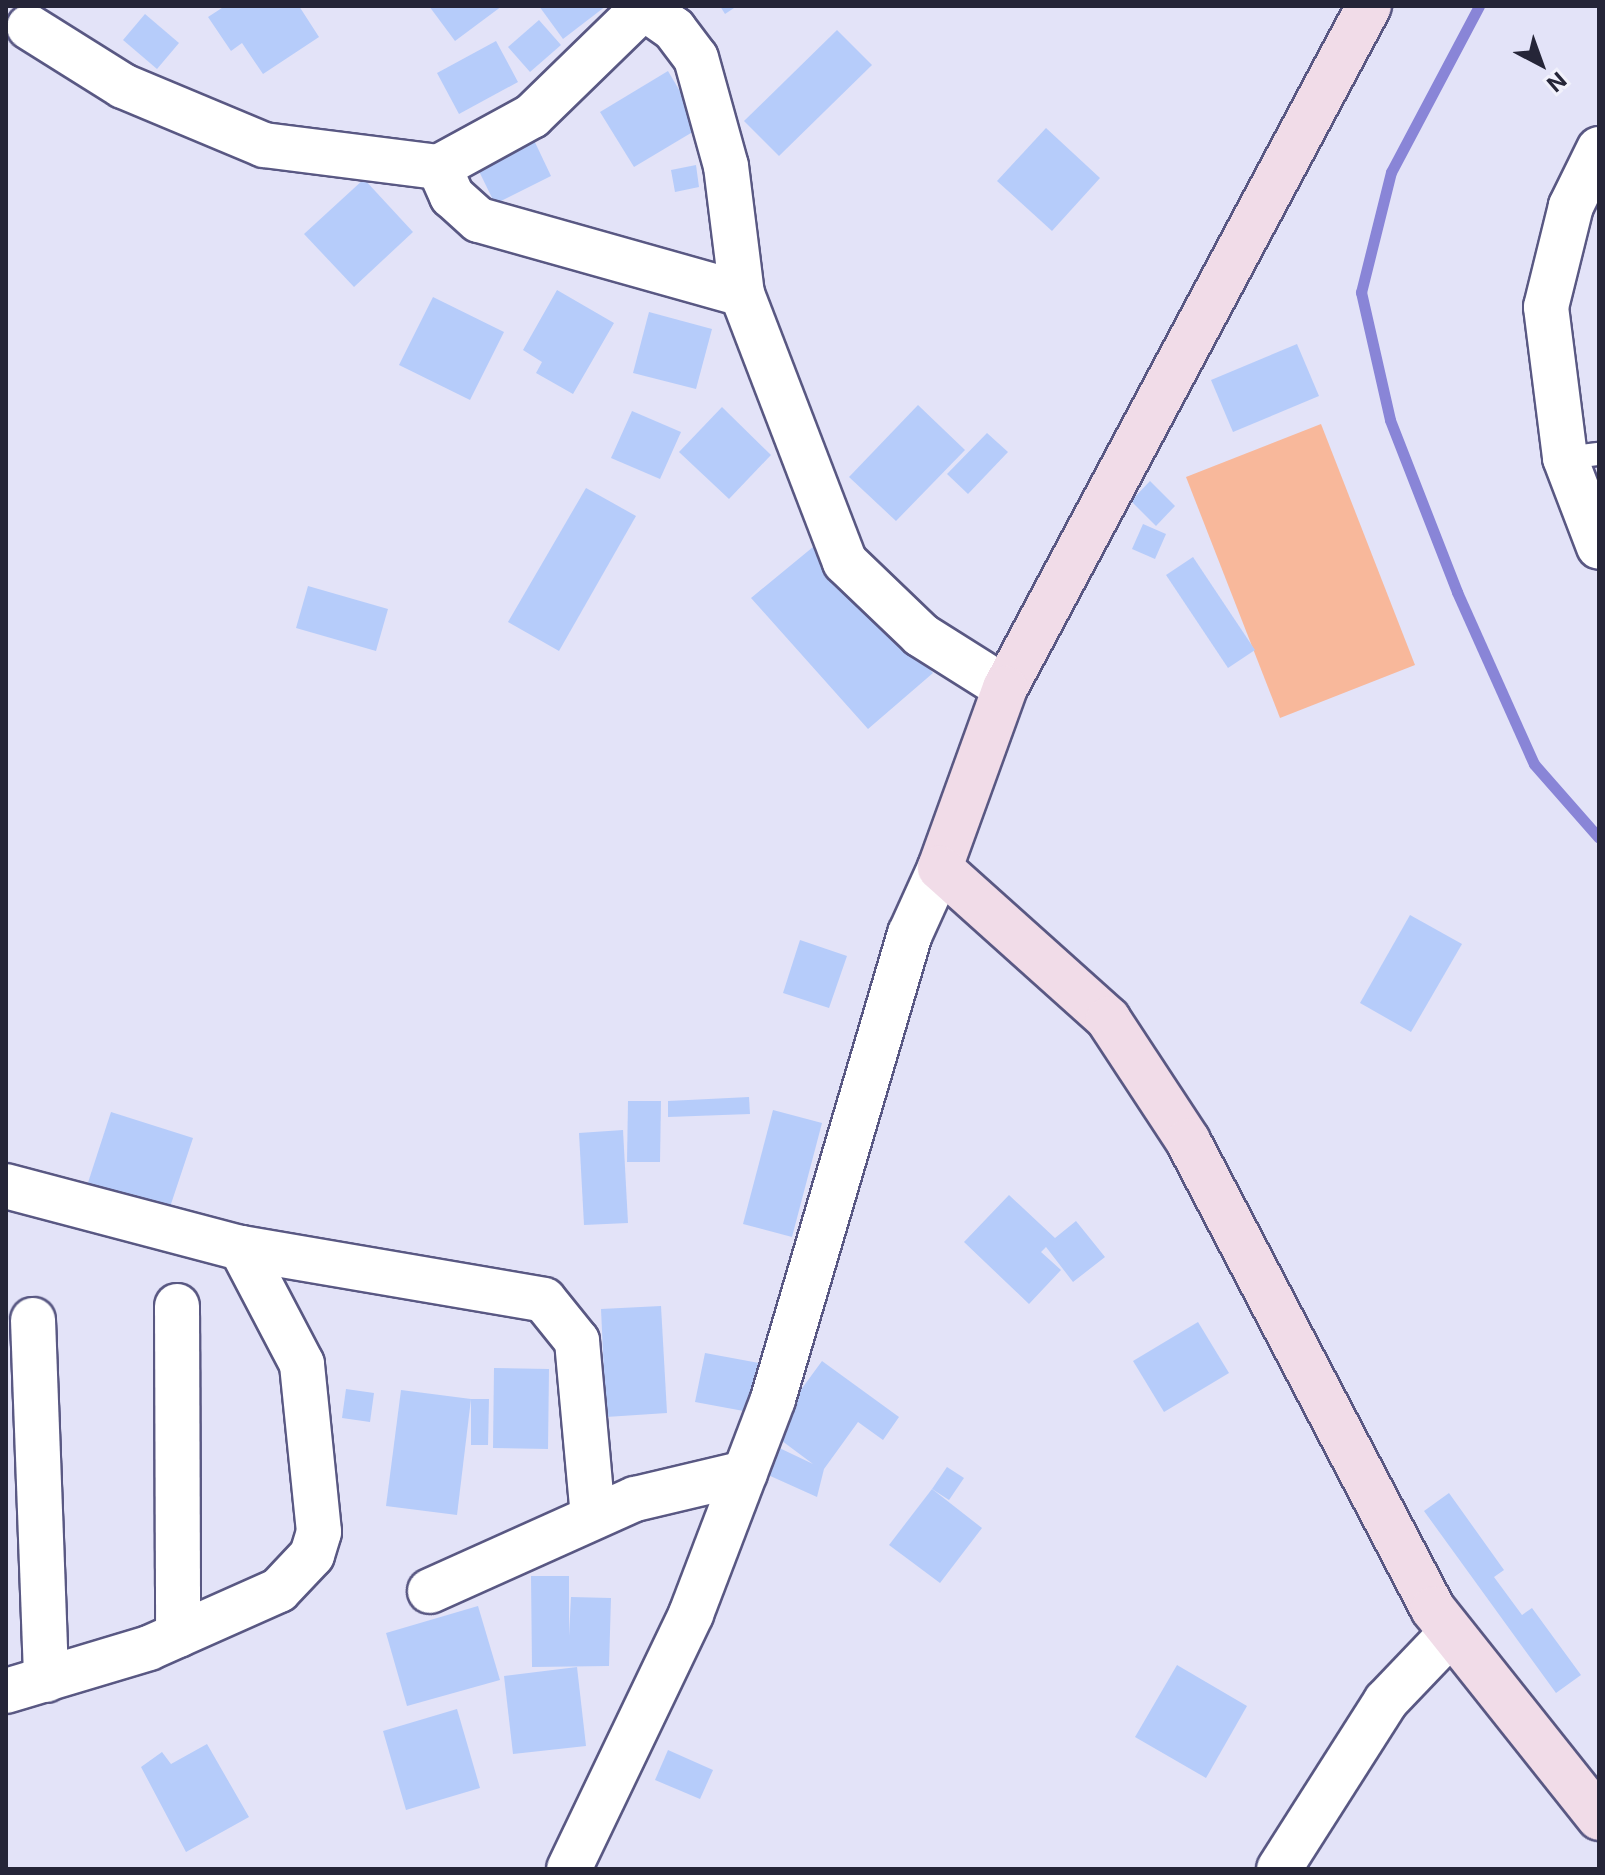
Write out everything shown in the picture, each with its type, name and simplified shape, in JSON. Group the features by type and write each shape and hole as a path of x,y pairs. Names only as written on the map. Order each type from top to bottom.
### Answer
{"street":[{"path":"569,1869 691,1614 745,1473 910,934 940,868 1005,688 1369,6"},
{"path":"29,27 123,86 264,145 439,167 532,116 644,7 674,29 696,58 726,166 742,294 845,562 921,635 1005,688"},
{"path":"1599,149 1571,206 1546,307 1582,456 1599,547"},
{"path":"439,167 452,196 479,220 742,294"},
{"path":"940,868 1005,919 1116,1031 1188,1141 1451,1633 1599,1818"},
{"path":"6,1186 241,1248 527,1293 559,1311 577,1341 593,1516"},
{"path":"33,1320 26,1686 178,1635 279,1590 312,1555 319,1532 302,1364 241,1248"},
{"path":"177,1306 178,1635"},
{"path":"430,1591 593,1516 674,1487 745,1473"},
{"path":"1279,1869 1386,1701 1451,1633"}],"shaded area":[{"path":"1321,424 1415,665 1280,718 1186,477"}],"building":[{"path":"225,6 299,6 319,37 263,74 242,43 231,51 208,17"},
{"path":"429,6 502,6 455,41"},
{"path":"539,6 606,6 563,39"},
{"path":"720,6 737,6 725,14"},
{"path":"145,14 179,43 157,69 123,40"},
{"path":"539,20 561,45 530,72 508,47"},
{"path":"837,30 872,65 779,156 744,121"},
{"path":"496,41 518,82 459,114 437,73"},
{"path":"668,71 701,127 634,167 600,112"},
{"path":"1046,128 1100,178 1052,231 997,181"},
{"path":"532,136 551,176 495,204 475,163"},
{"path":"696,165 699,187 675,192 671,170"},
{"path":"364,179 413,232 354,287 304,234"},
{"path":"557,290 614,323 573,394 536,373 542,362 523,350"},
{"path":"433,297 504,332 470,400 399,365"},
{"path":"649,312 712,329 696,389 633,373"},
{"path":"1297,344 1319,396 1233,432 1211,380"},
{"path":"918,405 965,450 896,521 849,477"},
{"path":"722,407 771,455 729,499 679,452"},
{"path":"632,411 681,432 660,479 611,458"},
{"path":"987,433 1008,452 968,494 947,474"},
{"path":"1150,481 1175,506 1156,526 1131,501"},
{"path":"586,488 636,516 559,651 508,622"},
{"path":"1143,524 1166,534 1155,559 1132,549"},
{"path":"813,547 883,630 890,623 933,673 868,729 751,598"},
{"path":"1193,557 1255,650 1228,668 1166,575"},
{"path":"308,586 388,609 376,651 296,628"},
{"path":"1410,915 1462,944 1411,1032 1360,1003"},
{"path":"800,940 847,956 829,1008 783,993"},
{"path":"749,1097 750,1114 668,1117 668,1101"},
{"path":"628,1101 661,1101 660,1162 627,1162"},
{"path":"773,1110 822,1123 792,1237 743,1224"},
{"path":"111,1112 193,1138 164,1225 83,1198"},
{"path":"623,1130 628,1223 584,1225 579,1133"},
{"path":"1009,1195 1055,1238 1076,1221 1105,1257 1073,1282 1046,1247 1041,1252 1061,1270 1029,1304 964,1242"},
{"path":"661,1306 667,1413 606,1417 601,1309"},
{"path":"1198,1322 1229,1373 1164,1412 1133,1361"},
{"path":"705,1353 759,1363 749,1412 695,1402"},
{"path":"822,1361 899,1417 883,1440 858,1422 824,1469 817,1497 759,1471 771,1444 813,1464 770,1432"},
{"path":"494,1368 549,1369 548,1449 493,1448"},
{"path":"346,1389 374,1393 370,1422 342,1418"},
{"path":"401,1390 471,1399 457,1515 386,1506"},
{"path":"471,1399 489,1399 488,1445 471,1445"},
{"path":"947,1467 964,1478 949,1500 932,1489"},
{"path":"932,1489 982,1528 940,1583 889,1545"},
{"path":"1449,1493 1504,1570 1494,1577 1522,1615 1532,1608 1581,1675 1556,1693 1424,1511"},
{"path":"531,1576 569,1576 569,1636 571,1597 611,1598 609,1666 532,1667"},
{"path":"478,1606 500,1680 407,1706 386,1633"},
{"path":"1177,1665 1247,1706 1206,1778 1135,1737"},
{"path":"577,1667 586,1746 513,1754 504,1676"},
{"path":"457,1709 480,1788 406,1810 383,1731"},
{"path":"207,1744 249,1817 186,1852 141,1767 162,1752 171,1764"},
{"path":"668,1750 713,1770 700,1799 655,1780"}],"waterway":[{"path":"1479,6 1391,172 1361,292 1390,420 1457,592 1534,764 1599,838"}]}
